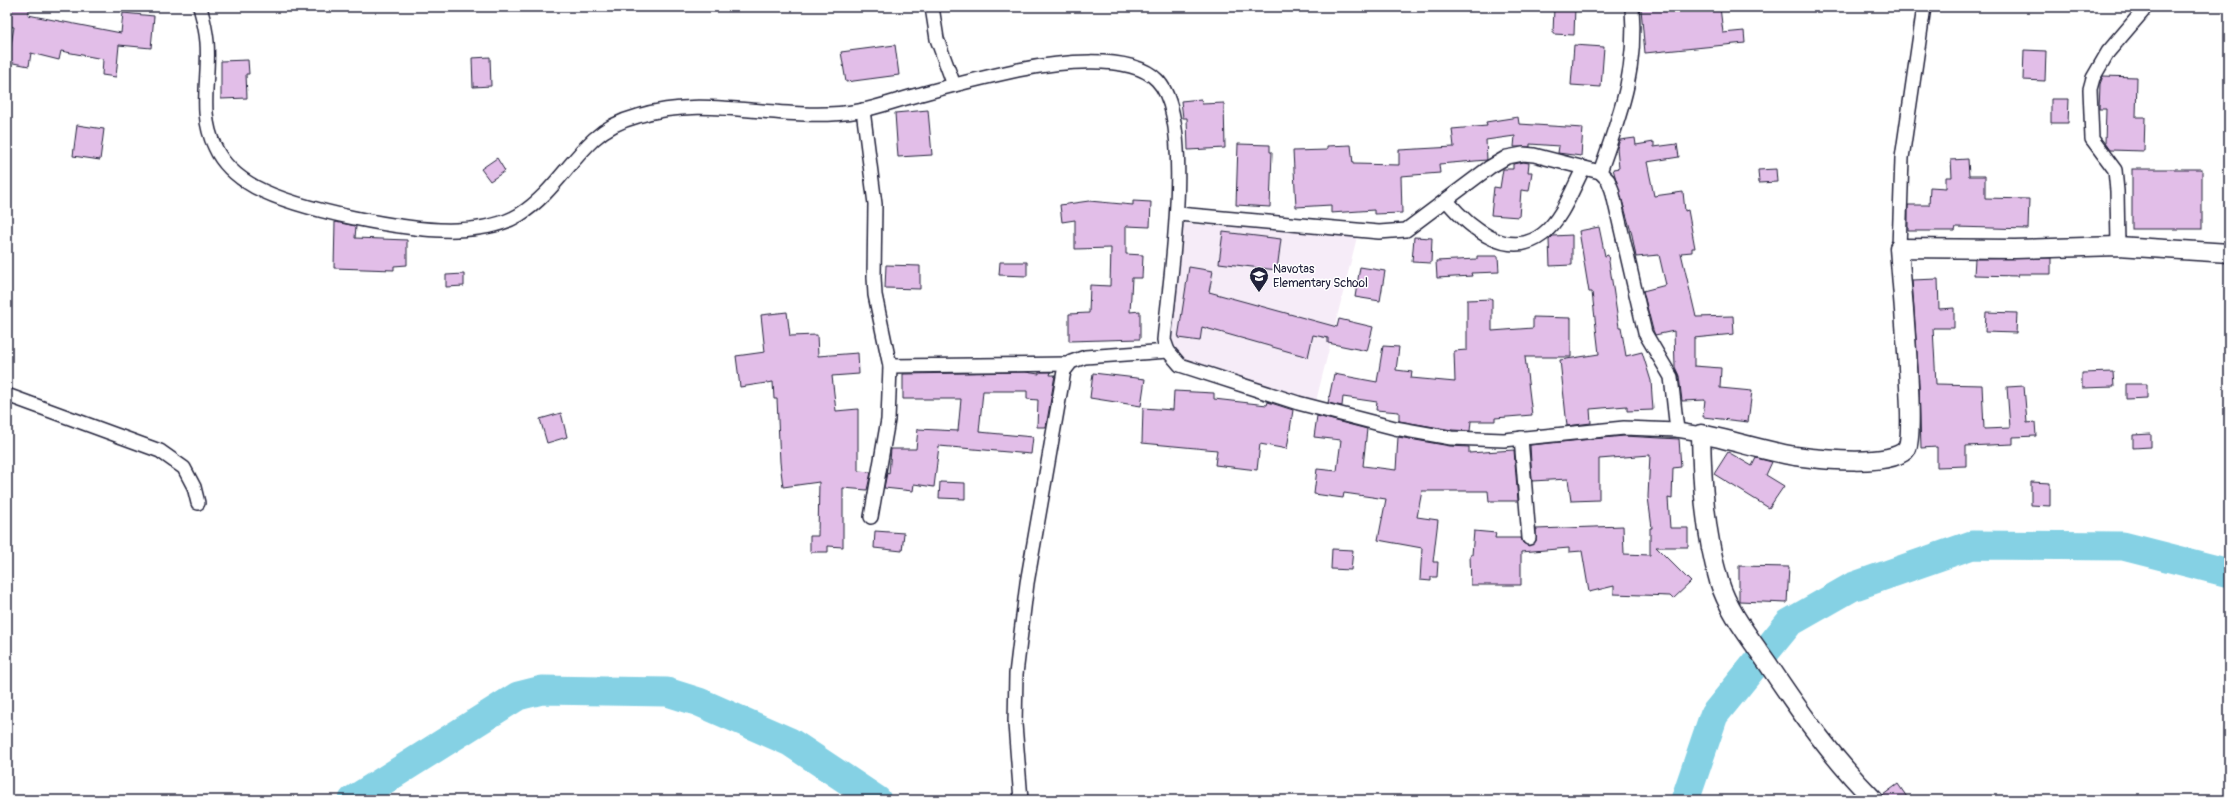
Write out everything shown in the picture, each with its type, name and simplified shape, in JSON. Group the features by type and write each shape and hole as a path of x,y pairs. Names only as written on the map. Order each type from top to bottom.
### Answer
{"street":[{"path":"200,7 208,44 205,116 213,144 220,156 233,171 257,188 289,202 343,215 404,226 454,230 488,227 515,217 540,200 594,138 611,127 638,116 689,108 718,107 817,115 863,110 954,85 1021,69 1066,64 1108,62 1143,70 1158,80 1167,95 1172,113 1178,169 1178,214 1164,340 1168,352 1180,365 1188,370 1298,403 1387,426 1471,440 1521,438 1602,429 1677,430 1701,434 1795,456 1822,458 1887,458 1900,454 1906,449 1910,441 1909,400 1899,248 1902,158 1924,7"},
{"path":"932,7 939,45 954,85"},
{"path":"1600,172 1626,95 1631,71 1632,7"},
{"path":"2118,246 2118,191 2115,170 2092,139 2090,89 2093,78 2108,52 2143,11"},
{"path":"863,110 875,204 875,295 890,366 888,420 871,517"},
{"path":"1178,214 1341,230 1395,232 1406,230 1447,201 1490,167 1515,155 1534,155 1583,169 1600,172 1608,180 1612,190 1645,333 1670,377 1677,430"},
{"path":"1447,201 1472,228 1492,239 1505,243 1523,243 1544,233 1553,223 1583,169"},
{"path":"1899,248 2015,249 2118,246 2229,253"},
{"path":"890,366 1068,364 1077,359 1090,356 1168,352"},
{"path":"1021,800 1015,724 1016,674 1033,544 1062,376 1068,364"},
{"path":"7,395 160,451 184,468 194,487 198,503"},
{"path":"1701,434 1704,511 1719,581 1729,605 1751,641 1803,716 1836,760 1874,800"},
{"path":"1521,438 1529,538"}],"shaded area":[{"name":"Navotas Elementary School","path":"1181,223 1357,237 1316,401 1194,367 1171,349"}],"building":[{"path":"7,7 30,7 28,15 121,33 123,13 154,16 151,48 119,45 116,77 102,75 103,59 61,51 59,60 31,53 29,66 8,62 14,27 7,26"},
{"path":"1554,7 1575,7 1574,35 1553,34"},
{"path":"1651,7 1720,7 1723,33 1744,31 1745,43 1645,53 1641,9"},
{"path":"895,45 899,75 846,82 841,52"},
{"path":"1574,45 1604,47 1601,87 1571,85"},
{"path":"2024,50 2046,51 2045,81 2023,80"},
{"path":"490,57 491,86 473,87 472,58"},
{"path":"248,60 249,74 246,74 247,98 221,99 221,61"},
{"path":"2103,76 2137,77 2136,117 2145,117 2144,151 2110,150 2105,143 2106,109 2099,109 2100,84"},
{"path":"1201,99 1202,104 1224,103 1225,148 1188,150 1187,118 1183,118 1181,101"},
{"path":"2051,99 2069,99 2068,123 2051,123"},
{"path":"928,110 932,155 898,157 895,113"},
{"path":"1518,117 1519,124 1583,128 1581,156 1558,153 1559,146 1530,144 1530,147 1514,147 1515,136 1486,140 1487,160 1439,164 1440,173 1401,176 1402,213 1374,214 1374,210 1331,213 1331,205 1296,207 1293,151 1327,150 1327,146 1351,145 1353,164 1399,165 1399,150 1454,147 1452,129 1487,126 1486,122"},
{"path":"77,125 104,129 100,160 73,156"},
{"path":"1635,138 1636,145 1654,142 1654,147 1677,144 1679,157 1647,162 1654,196 1683,192 1685,211 1688,210 1695,248 1692,248 1692,252 1681,253 1696,317 1733,316 1734,334 1694,338 1694,366 1721,368 1720,388 1752,391 1748,422 1703,417 1705,400 1682,401 1679,376 1675,367 1674,331 1655,335 1653,330 1643,291 1666,285 1659,255 1636,257 1632,235 1613,169 1619,168 1617,148 1620,140"},
{"path":"1238,144 1270,145 1270,152 1272,152 1270,207 1236,205"},
{"path":"497,158 505,171 490,181 481,169"},
{"path":"1968,159 1969,176 1985,176 1985,198 2029,199 2028,229 1956,227 1955,231 1908,231 1908,205 1929,205 1930,187 1946,188 1946,177 1952,177 1951,160"},
{"path":"1523,162 1529,163 1528,172 1532,172 1529,191 1521,190 1519,217 1491,215 1494,187 1500,188 1503,169 1513,169 1513,164"},
{"path":"1776,169 1777,182 1759,183 1758,170"},
{"path":"2132,169 2202,169 2202,229 2132,229"},
{"path":"1089,201 1133,205 1133,201 1151,202 1150,227 1126,226 1126,254 1143,255 1142,278 1132,278 1130,312 1140,311 1140,339 1069,341 1069,314 1089,313 1090,285 1110,286 1111,248 1075,249 1075,220 1062,222 1060,205"},
{"path":"335,222 356,226 355,238 407,240 407,265 394,266 394,270 334,268"},
{"path":"1599,227 1605,256 1608,255 1619,327 1621,327 1626,356 1642,352 1651,381 1653,410 1627,411 1627,406 1590,409 1591,423 1567,426 1560,360 1599,354 1592,292 1589,292 1579,231"},
{"path":"1223,232 1281,239 1277,270 1219,263"},
{"path":"1572,235 1572,265 1550,266 1549,240 1553,236"},
{"path":"1414,237 1432,238 1431,263 1412,262"},
{"path":"1477,256 1498,256 1499,272 1471,273 1472,276 1437,278 1436,261 1477,259"},
{"path":"2051,258 2051,274 2018,274 2018,276 1974,275 1975,259"},
{"path":"1000,262 1027,262 1027,276 999,275"},
{"path":"886,265 920,266 920,289 885,288"},
{"path":"1189,267 1213,271 1209,292 1337,327 1339,319 1373,327 1367,351 1328,343 1328,338 1313,335 1308,357 1202,327 1200,341 1178,338"},
{"path":"1360,267 1385,271 1380,301 1355,297"},
{"path":"464,274 464,286 446,287 446,275"},
{"path":"1938,279 1939,309 1954,308 1954,328 1933,328 1936,384 1982,385 1984,429 2010,428 2007,387 2024,386 2027,423 2035,422 2036,436 2013,437 2013,444 1966,446 1966,466 1937,467 1937,447 1921,448 1919,385 1912,280"},
{"path":"1492,299 1492,331 1533,328 1533,317 1571,318 1571,357 1525,357 1532,415 1495,418 1495,421 1471,421 1470,431 1452,430 1399,421 1399,412 1376,410 1377,402 1343,397 1342,406 1328,403 1334,374 1377,382 1383,346 1399,347 1396,370 1412,372 1411,378 1455,382 1454,351 1467,350 1467,300"},
{"path":"787,312 790,336 817,335 818,356 858,353 859,374 832,376 836,411 858,409 858,471 871,472 867,490 843,488 843,547 828,546 828,552 810,552 810,536 818,536 819,482 783,487 780,462 777,399 774,399 773,382 740,387 736,356 765,352 761,315"},
{"path":"1986,312 2017,313 2016,333 1985,332"},
{"path":"1025,372 1039,374 1039,372 1051,372 1050,375 1055,375 1046,427 1037,427 1038,400 1027,399 1027,391 983,391 979,432 1033,437 1031,454 939,446 934,487 914,484 913,491 884,488 887,473 889,474 891,449 916,449 918,429 958,431 961,399 903,399 903,374"},
{"path":"2113,372 2114,387 2082,388 2082,373"},
{"path":"1093,373 1145,379 1141,406 1090,398"},
{"path":"2126,384 2147,384 2147,398 2126,399"},
{"path":"1174,391 1214,393 1214,399 1267,405 1268,402 1293,410 1287,449 1260,444 1257,470 1215,465 1217,450 1142,443 1143,408 1173,410"},
{"path":"561,413 567,437 547,443 540,419"},
{"path":"1317,416 1367,429 1363,466 1396,470 1398,437 1450,446 1469,447 1469,453 1514,450 1518,501 1489,501 1488,491 1422,491 1417,517 1438,520 1433,562 1438,562 1437,577 1431,577 1431,581 1420,580 1422,548 1378,540 1386,499 1344,493 1343,498 1314,494 1317,469 1337,471 1341,440 1314,437"},
{"path":"2151,434 2151,447 2133,448 2133,435"},
{"path":"1624,436 1679,439 1681,467 1673,468 1672,499 1668,498 1670,528 1688,528 1688,547 1656,547 1691,582 1673,599 1670,596 1614,594 1614,586 1589,592 1582,551 1569,552 1569,548 1521,552 1521,585 1471,585 1470,555 1472,555 1474,531 1496,533 1495,538 1521,538 1523,543 1529,546 1536,541 1536,529 1623,526 1624,554 1650,555 1650,528 1652,528 1648,497 1650,455 1599,459 1599,500 1571,501 1568,479 1532,481 1530,445"},
{"path":"1728,452 1752,466 1756,458 1772,462 1766,475 1784,486 1769,508 1714,474"},
{"path":"940,482 965,483 965,499 939,498"},
{"path":"2031,482 2050,483 2050,506 2031,505"},
{"path":"875,531 904,533 902,551 874,548"},
{"path":"1332,549 1353,550 1351,570 1331,569"},
{"path":"1739,566 1789,567 1787,603 1739,601"},
{"path":"1898,784 1909,800 1884,800 1883,795"}],"waterway":[{"path":"1685,800 1714,715 1789,623 1852,587 1972,545 2123,546 2229,573"},
{"path":"353,800 518,696 542,690 667,692 699,702 790,742 877,800"}],"place":[{"name":"Navotas Elementary School","path":"1259,293"}]}
